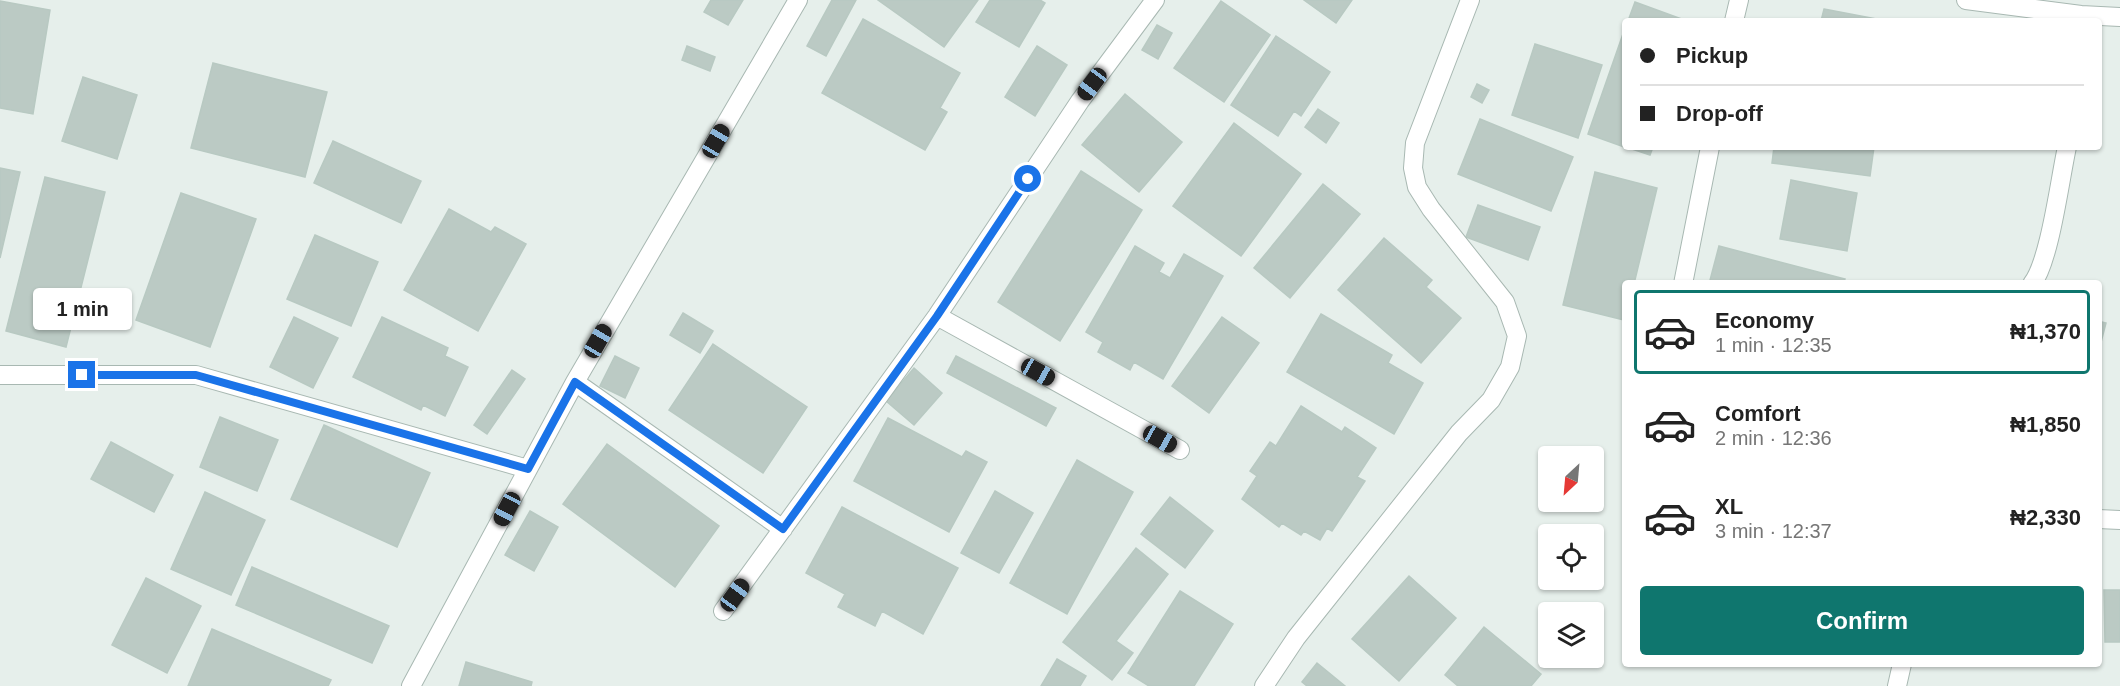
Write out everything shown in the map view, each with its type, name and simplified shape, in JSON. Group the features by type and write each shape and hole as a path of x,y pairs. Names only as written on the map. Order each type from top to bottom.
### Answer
{"street":[{"path":"411,686 575,382 798,0"},
{"path":"723,611 937,316 1080,100 1155,0"},
{"path":"1264,686 1296,638 1459,433 1491,400 1510,367 1517,336 1505,302 1431,209 1417,187 1413,168 1415,143 1470,0"},
{"path":"1735,18 1738,0"},
{"path":"1966,0 2093,18 2120,17"},
{"path":"1684,280 1709,150"},
{"path":"2035,280 2046,248 2066,150"},
{"path":"937,316 1180,450"},
{"path":"0,375 196,375 528,469"},
{"path":"575,382 783,529"},
{"path":"2102,519 2120,520"},
{"path":"1897,686 1901,667"}],"building":[{"path":"711,0 743,0 728,25 704,12"},
{"path":"832,0 856,0 826,56 807,46"},
{"path":"878,0 978,0 944,47"},
{"path":"990,0 1040,0 1045,3 1019,47 976,22"},
{"path":"1304,0 1352,0 1336,23"},
{"path":"0,1 50,10 33,114 0,108"},
{"path":"1221,1 1270,35 1224,102 1174,68"},
{"path":"1635,2 1679,18 1629,18"},
{"path":"1824,9 1871,18 1822,18"},
{"path":"863,19 960,73 940,108 947,112 925,150 822,93"},
{"path":"1157,25 1172,33 1158,59 1142,50"},
{"path":"1276,36 1330,72 1301,116 1294,111 1278,136 1231,105"},
{"path":"1622,37 1622,146 1588,134"},
{"path":"1535,44 1602,65 1578,138 1512,115"},
{"path":"687,46 715,57 710,71 682,60"},
{"path":"1037,46 1067,65 1035,116 1005,97"},
{"path":"213,63 327,92 305,177 191,148"},
{"path":"83,77 137,95 117,159 62,141"},
{"path":"1477,84 1489,90 1482,103 1471,97"},
{"path":"1125,94 1182,142 1139,192 1082,145"},
{"path":"1318,109 1339,123 1326,143 1305,127"},
{"path":"1480,119 1573,157 1551,211 1458,174"},
{"path":"1234,123 1301,174 1241,256 1173,206"},
{"path":"333,141 421,181 401,223 314,183"},
{"path":"1635,150 1652,150 1650,155"},
{"path":"1774,150 1874,150 1870,176 1772,163"},
{"path":"0,168 20,172 0,258"},
{"path":"1081,171 1142,210 1060,341 998,302"},
{"path":"1595,172 1657,188 1635,280 1622,280 1622,320 1563,305"},
{"path":"45,177 105,192 66,347 6,331"},
{"path":"1791,180 1857,193 1847,251 1780,239"},
{"path":"1323,184 1360,214 1290,298 1254,268"},
{"path":"181,193 256,219 210,347 136,320"},
{"path":"1478,205 1540,227 1528,260 1466,237"},
{"path":"449,209 491,232 495,227 526,244 478,331 404,290"},
{"path":"315,235 378,262 351,326 287,299"},
{"path":"1384,238 1432,280 1426,287 1461,318 1421,363 1338,290"},
{"path":"1135,246 1164,263 1159,272 1170,278 1184,254 1223,276 1163,379 1134,362 1130,370 1098,352 1103,342 1086,332"},
{"path":"1719,246 1845,279 1845,280 1710,280"},
{"path":"683,313 713,331 700,353 670,335"},
{"path":"1321,314 1392,355 1388,363 1423,383 1394,434 1287,372"},
{"path":"294,317 338,338 313,388 270,367"},
{"path":"382,317 448,348 445,356 468,367 445,416 423,405 421,410 353,377"},
{"path":"1222,317 1259,343 1209,413 1172,386"},
{"path":"2102,322 2106,323 2102,338"},
{"path":"713,344 807,407 763,473 669,410"},
{"path":"615,356 639,368 625,398 600,386"},
{"path":"956,356 1056,408 1046,426 947,373"},
{"path":"914,368 942,393 914,425 886,401"},
{"path":"512,370 525,379 487,434 474,425"},
{"path":"1301,406 1342,432 1345,427 1376,448 1357,477 1365,481 1332,531 1327,528 1320,540 1304,531 1301,535 1282,523 1279,527 1242,499 1257,476 1250,471 1270,442 1276,446"},
{"path":"220,417 278,440 257,491 200,467"},
{"path":"888,418 962,457 966,451 987,462 949,532 854,481"},
{"path":"324,425 430,473 397,547 291,499"},
{"path":"111,442 173,475 154,512 91,479"},
{"path":"607,444 719,526 675,587 563,504"},
{"path":"1077,460 1133,492 1067,614 1010,583"},
{"path":"995,491 1033,513 999,573 961,553"},
{"path":"205,492 265,520 231,595 171,569"},
{"path":"1170,497 1213,531 1185,568 1141,534"},
{"path":"842,507 958,568 923,634 882,611 875,626 838,607 845,594 806,573"},
{"path":"530,511 558,527 534,571 505,555"},
{"path":"1136,548 1168,574 1116,641 1133,653 1112,680 1063,642"},
{"path":"252,567 389,626 372,663 236,605"},
{"path":"1409,576 1456,618 1399,681 1352,639"},
{"path":"146,578 201,606 167,673 112,645"},
{"path":"2104,590 2120,590 2120,642 2105,642"},
{"path":"1180,591 1233,624 1194,686 1149,686 1128,673"},
{"path":"1484,627 1541,674 1531,686 1458,686 1445,675"},
{"path":"212,629 331,680 328,686 188,686"},
{"path":"1057,659 1086,676 1080,686 1041,686"},
{"path":"466,662 532,682 531,686 459,686"},
{"path":"1317,663 1345,686 1307,686 1302,682"}],"route":[{"path":"82,375 196,375 528,469 575,382 783,529 937,316 1028,179"}]}
